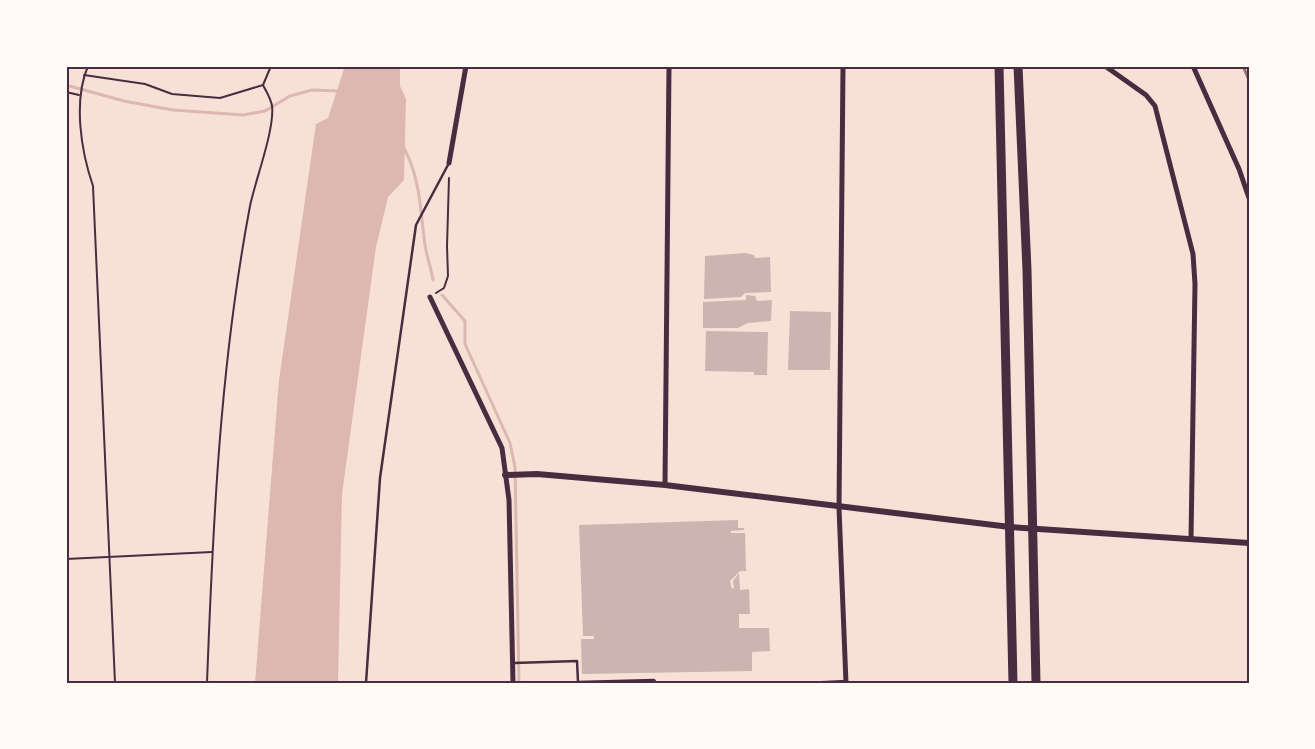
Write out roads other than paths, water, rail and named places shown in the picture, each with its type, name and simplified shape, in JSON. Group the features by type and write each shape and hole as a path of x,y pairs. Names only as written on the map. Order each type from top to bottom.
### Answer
{"highway":[{"path":"999,66 1013,683"},
{"path":"1018,66 1027,270 1036,683"}],"street":[{"path":"449,163 466,66"},
{"path":"665,485 669,66"},
{"path":"843,66 839,508 846,682"},
{"path":"1105,66 1146,95 1155,106 1193,254 1195,284 1190,540"},
{"path":"1193,66 1239,168 1249,198"},
{"path":"430,297 502,448 509,500 513,683"},
{"path":"506,475 522,474 665,485 839,508 1010,527 1249,543"}],"lane":[{"path":"366,683 380,478 417,222 449,163"},
{"path":"514,663 577,661 578,682 654,680 656,683"},
{"path":"806,683 846,682"}],"waterway":[{"path":"66,85 124,101 173,110 243,115 265,111 290,96 312,90 339,91"},
{"path":"403,146 417,183 425,245 433,280"},
{"path":"442,295 465,321 465,344 510,443 515,467 519,683"}],"railway":[{"path":"1243,66 1249,80"}]}
